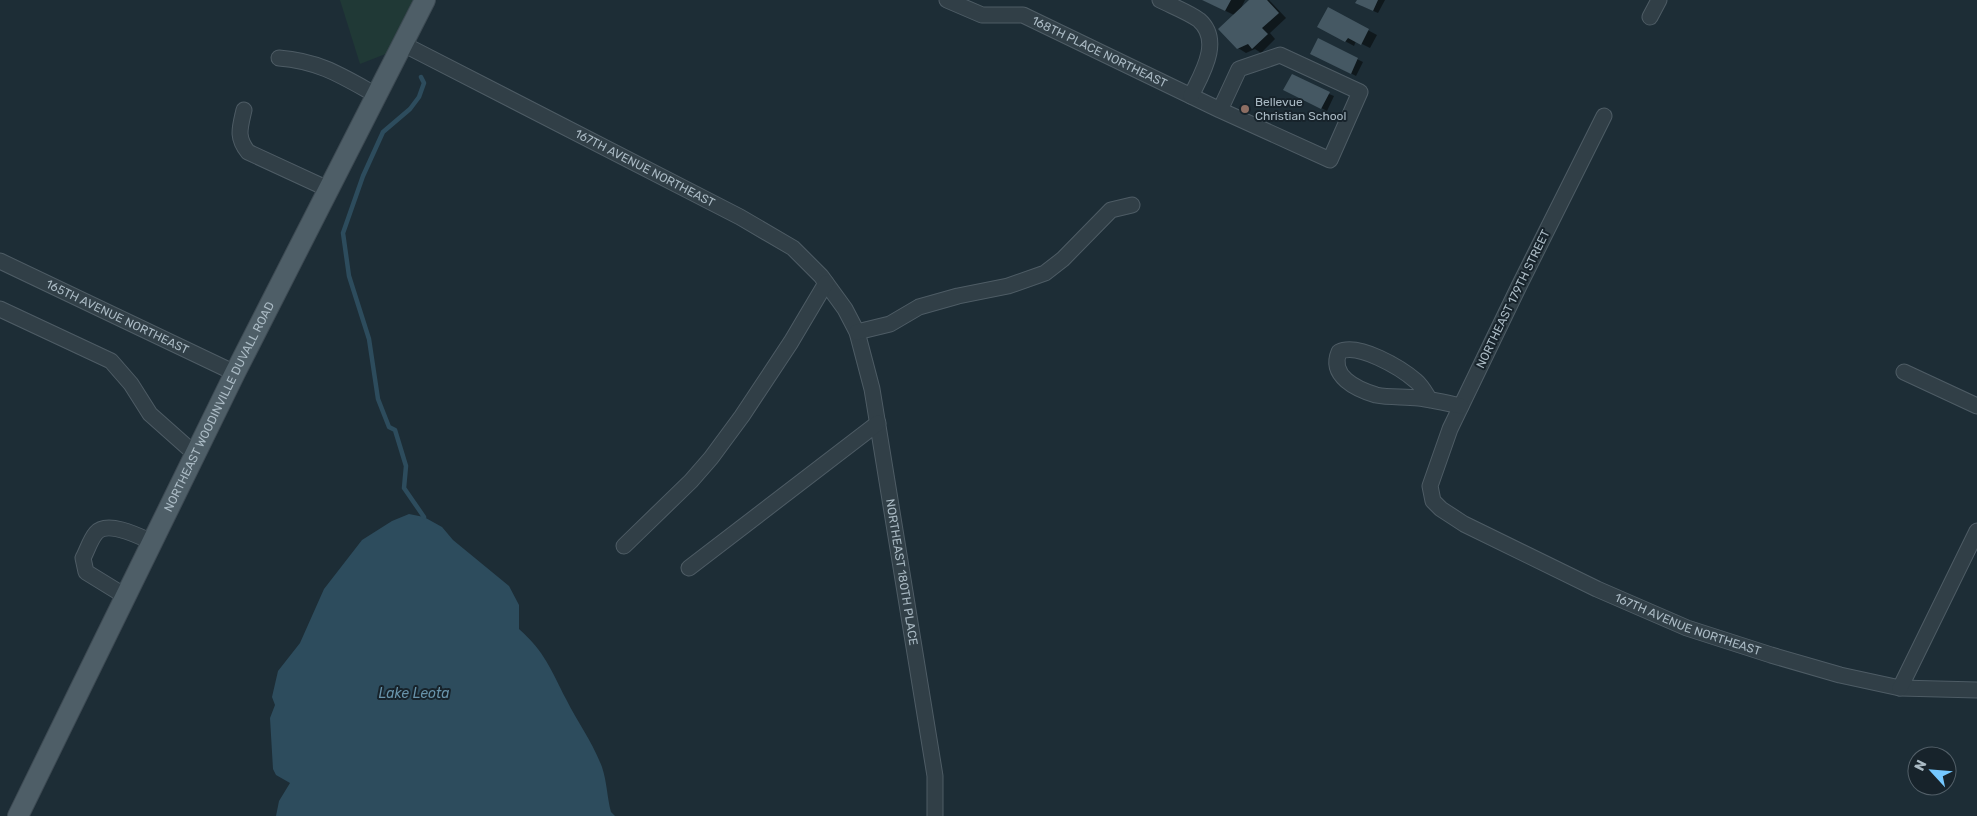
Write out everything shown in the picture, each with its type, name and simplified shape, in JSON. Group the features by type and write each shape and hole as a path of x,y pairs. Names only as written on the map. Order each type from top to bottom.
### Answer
{"main road":[{"name":"NORTHEAST WOODINVILLE DUVALL ROAD","path":"18,816 234,373 425,0"}],"street":[{"name":"168TH PLACE NORTHEAST","path":"947,0 982,16 1001,14 1023,15 1220,110 1330,160 1360,92 1280,55 1239,69 1220,110"},
{"path":"1160,0 1199,21 1207,33 1210,55 1191,96"},
{"path":"1650,18 1659,0"},
{"name":"167TH AVENUE NORTHEAST","path":"403,44 740,217 793,248 826,283 845,309 857,332"},
{"path":"279,58 300,60 320,65 376,95"},
{"path":"244,110 239,132 243,145 248,152 328,189"},
{"name":"NORTHEAST 179TH STREET","path":"1430,486 1450,429 1604,116"},
{"path":"857,332 890,324 919,307 958,296 1008,286 1045,273 1063,259 1111,210 1132,205"},
{"name":"165TH AVENUE NORTHEAST","path":"0,261 234,373"},
{"path":"624,546 684,488 711,458 791,342 826,283"},
{"path":"0,309 111,362 130,384 150,414 195,454"},
{"name":"NORTHEAST 180TH PLACE","path":"857,332 872,389 878,423 935,776 936,816"},
{"path":"1430,400 1418,382 1399,368 1353,349 1339,352 1336,360 1336,369 1341,376 1362,388 1383,396 1430,400 1461,406"},
{"path":"1904,372 1977,406"},
{"path":"689,568 878,423"},
{"name":"167TH AVENUE NORTHEAST","path":"1430,486 1433,501 1441,509 1464,524 1598,589 1687,628 1771,656 1840,675 1900,688 1977,690"},
{"path":"125,596 86,572 83,558 95,534 101,528 137,535 152,542"},
{"path":"1900,688 1977,531"}],"green space":[{"path":"340,0 415,0 388,53 360,64"}],"water":[{"name":"Lake Leota","path":"409,514 424,517 442,527 453,540 509,586 519,605 519,629 528,637 547,662 589,740 602,767 611,812 615,816 276,816 279,801 290,783 276,775 273,769 270,718 275,705 272,697 278,671 300,643 324,589 362,540 392,521"}],"building":[{"path":"1202,0 1231,0 1225,11"},
{"path":"1249,0 1267,0 1279,13 1262,28 1268,34 1252,49 1248,44 1237,49 1218,29"},
{"path":"1357,0 1378,0 1373,11 1355,3"},
{"path":"1328,7 1369,29 1361,45 1348,38 1345,42 1317,27"},
{"path":"1318,38 1358,58 1351,74 1310,54"},
{"path":"1292,74 1330,92 1321,109 1283,90"}],"waterway":[{"path":"421,77 424,83 419,97 410,109 383,132 363,176 343,233 349,276 369,339 378,399 389,427 395,430 406,466 404,488 424,517"}],"place":[{"name":"Bellevue Christian School","path":"1245,109"}]}
